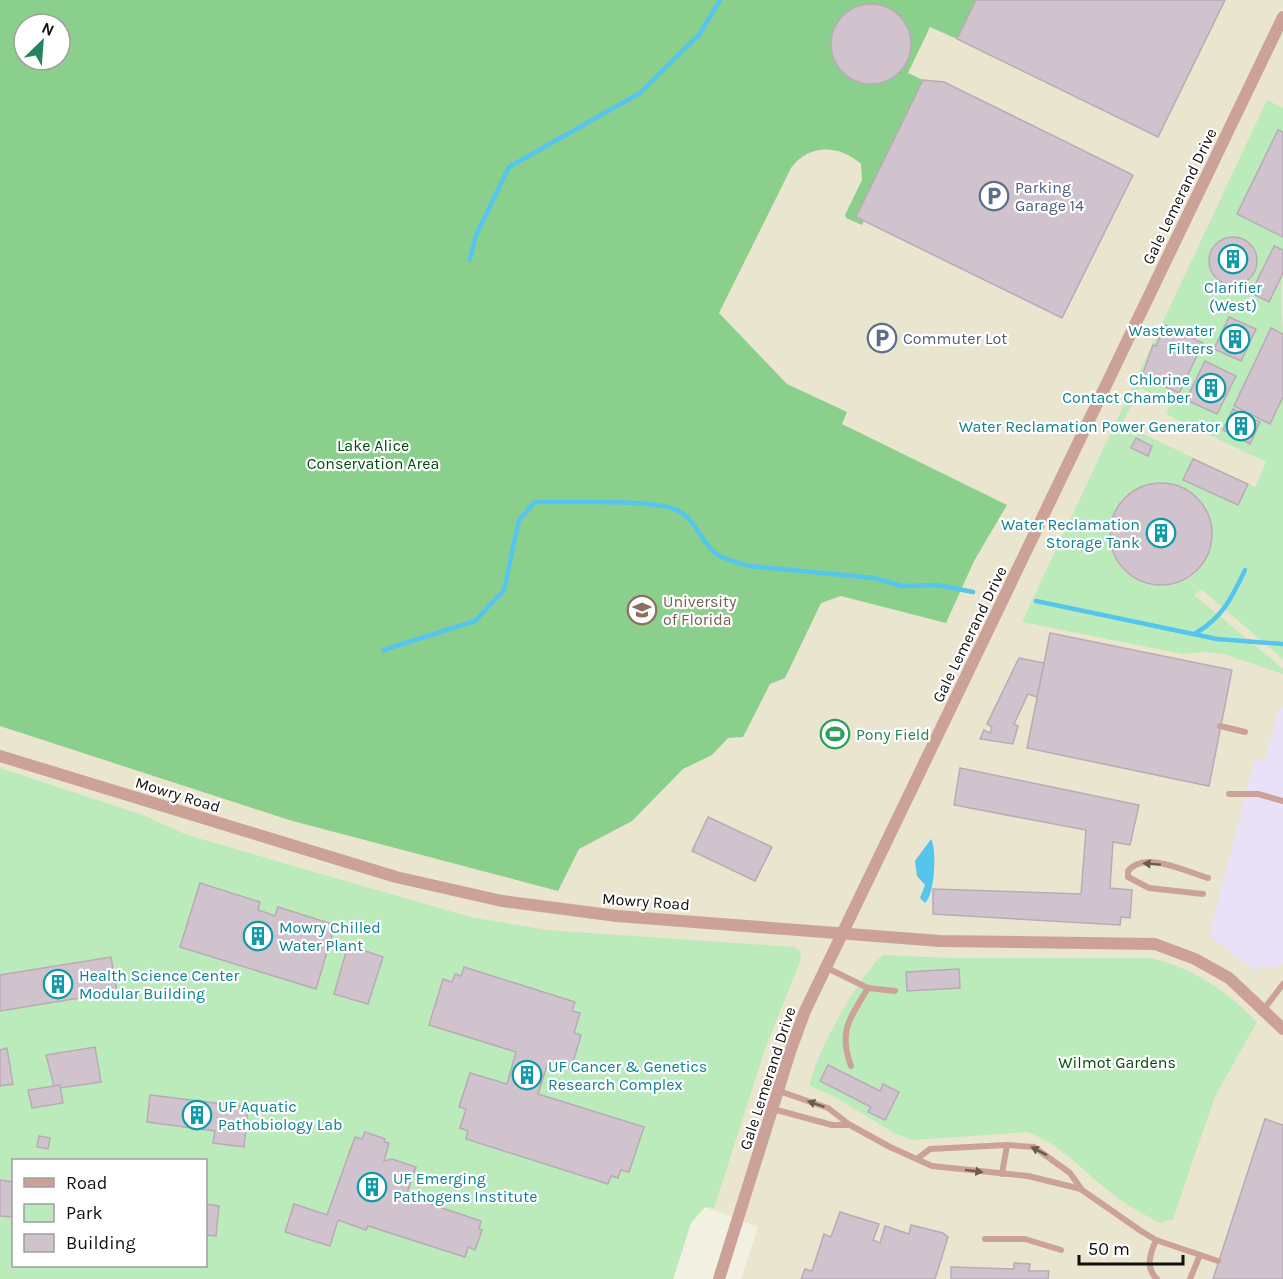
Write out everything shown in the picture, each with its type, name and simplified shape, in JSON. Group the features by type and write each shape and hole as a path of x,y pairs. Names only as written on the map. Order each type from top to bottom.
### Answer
{"street":[{"name":"Gale Lemerand Drive","path":"719,1279 802,1021 1283,17"},
{"name":"Mowry Road","path":"0,756 329,857 481,897 617,916 844,931 940,940 1139,942 1155,945 1185,954 1212,967 1228,978 1283,1029"}],"lane":[{"path":"1220,726 1245,732"},
{"path":"1229,794 1258,794 1283,801"},
{"path":"1203,894 1149,888 1128,878 1128,871 1134,865 1146,862 1208,878"},
{"path":"827,968 868,988 895,991"},
{"path":"1263,1009 1283,984"},
{"path":"851,1066 844,1036 851,1016 868,988"},
{"path":"778,1091 828,1108 850,1125 932,1166 1028,1176 1082,1190 1156,1240 1218,1261"},
{"path":"773,1109 832,1125 850,1125"},
{"path":"918,1158 930,1149 1007,1145 1034,1147 1046,1153 1070,1173 1082,1190"},
{"path":"1002,1174 1007,1145"},
{"path":"986,1239 1025,1239 1061,1250"},
{"path":"1156,1240 1149,1263 1150,1269 1158,1279"},
{"path":"1190,1279 1200,1255"}],"shaded area":[{"name":"University of Florida","path":"0,0 1283,0 1283,1279 741,1279 758,1227 705,1207 691,1223 673,1279 0,1279"},
{"path":"1280,707 1283,708 1283,964 1274,968 1260,965 1255,971 1209,935 1255,759 1264,761"}],"green space":[{"name":"Lake Alice Conservation Area","path":"0,0 976,0 957,39 930,27 908,73 923,80 856,217 864,221 862,225 846,218 845,215 862,180 861,164 852,157 834,150 806,154 791,168 719,313 787,384 847,412 842,424 1007,505 974,561 946,623 841,596 821,603 785,678 770,684 743,737 728,738 712,755 683,769 632,821 579,849 558,891 289,820 0,726","holes":["867,4 895,14 902,20 907,27 911,46 907,60 896,74 884,81 865,83 850,78 839,68 833,54 832,39 837,24 849,12"]},
{"path":"1267,100 1283,108 1283,132 1278,130 1237,214 1283,237 1283,250 1273,246 1251,293 1269,302 1283,273 1281,297 1283,334 1271,328 1234,406 1270,423 1283,397 1283,659 1201,589 1194,595 1283,669 1283,674 1224,654 1204,652 1183,654 1022,622","holes":["1236,237 1252,246 1256,263 1251,276 1242,282 1232,284 1214,275 1210,266 1211,254 1218,242","1229,317 1255,329 1240,361 1215,349","1165,326 1203,343 1179,393 1142,376 1153,346 1156,346","1205,361 1236,376 1217,414 1186,400","1140,388 1171,403 1166,414 1266,462 1255,487 1122,424","1233,409 1260,422 1250,444 1223,430","1193,459 1247,484 1238,505 1183,480","1164,482 1187,490 1202,505 1210,522 1211,541 1206,559 1195,574 1178,583 1156,585 1135,578 1120,566 1112,549 1110,531 1114,514 1125,498 1141,487"]},
{"path":"0,768 143,815 187,835 470,917 546,930 794,947 800,951 801,959 765,1049 714,1208 705,1207 691,1223 673,1279 0,1279"},
{"name":"Wilmot Gardens","path":"883,955 952,958 1152,958 1196,975 1234,1000 1257,1022 1215,1096 1173,1219 1160,1223 1135,1209 1111,1193 1061,1151 1027,1132 912,1140 894,1133 835,1097 810,1086 819,1056 839,1017 862,979"}],"water":[{"path":"931,839 934,871 931,891 925,903 920,898 925,885 917,876 915,861"}],"building":[{"path":"976,0 1225,0 1158,137 957,39"},
{"path":"871,4 886,7 899,16 908,29 911,44 908,59 899,72 886,81 871,84 856,81 843,72 834,59 831,44 834,29 843,16 856,7"},
{"name":"Parking Garage 14","path":"923,80 944,82 1133,175 1062,318 856,217"},
{"path":"1278,130 1283,132 1283,237 1237,214"},
{"name":"Clarifier (West)","path":"1233,237 1250,244 1257,261 1250,278 1233,285 1216,278 1209,261 1216,244"},
{"path":"1274,246 1283,250 1283,273 1269,302 1251,293"},
{"name":"Wastewater Filters","path":"1229,317 1256,329 1241,361 1214,349"},
{"path":"1165,325 1203,343 1179,393 1142,376 1153,345 1156,346"},
{"path":"1271,328 1283,334 1283,397 1270,424 1234,406"},
{"name":"Chlorine Contact Chamber","path":"1205,361 1236,376 1217,414 1186,400"},
{"name":"Water Reclamation Power Generator","path":"1233,409 1260,422 1250,444 1223,430"},
{"path":"1136,438 1152,446 1148,456 1131,448"},
{"path":"1193,459 1248,484 1238,505 1183,480"},
{"name":"Water Reclamation Storage Tank","path":"1161,483 1181,486 1190,491 1204,505 1209,514 1212,534 1209,554 1204,563 1190,577 1181,582 1161,585 1141,582 1132,577 1118,563 1113,554 1110,534 1113,514 1118,505 1132,491 1141,486"},
{"path":"1050,633 1232,670 1209,786 1027,748"},
{"path":"1019,658 1044,663 1037,697 1028,694 1014,724 1018,726 1013,744 980,739 984,730 990,733 992,727 987,724"},
{"path":"960,768 1139,805 1130,845 1113,842 1110,888 1132,890 1130,918 1121,917 1120,925 933,914 933,889 1081,894 1086,830 954,805"},
{"path":"708,817 772,847 755,881 692,851"},
{"name":"Mowry Chilled Water Plant","path":"200,883 260,902 258,910 275,916 278,907 335,925 316,989 180,947"},
{"path":"348,945 383,957 368,1004 334,994"},
{"name":"Health Science Center Modular Building","path":"111,957 117,992 0,1011 0,975"},
{"name":"UF Cancer & Genetics Research Complex","path":"464,967 575,1002 572,1011 580,1013 574,1033 581,1035 571,1069 548,1062 538,1094 644,1127 629,1172 621,1170 618,1178 611,1176 608,1184 466,1139 468,1131 460,1128 466,1109 459,1107 470,1073 507,1084 516,1052 429,1025 443,979 452,982 455,974 461,976"},
{"path":"959,969 960,988 907,991 906,972"},
{"path":"95,1047 101,1082 60,1088 60,1085 54,1086 46,1055"},
{"path":"7,1048 13,1084 0,1086 0,1050"},
{"path":"828,1065 880,1091 883,1084 899,1092 885,1120 868,1112 871,1107 820,1081"},
{"path":"60,1085 63,1103 32,1108 28,1090"},
{"name":"UF Aquatic Pathobiology Lab","path":"150,1095 248,1107 244,1147 213,1143 215,1131 147,1122"},
{"path":"1265,1119 1283,1125 1283,1279 1213,1279"},
{"name":"UF Emerging Pathogens Institute","path":"365,1132 385,1139 384,1142 389,1143 384,1161 392,1159 416,1167 406,1196 481,1221 479,1229 482,1230 475,1250 468,1247 465,1257 368,1226 366,1230 338,1220 330,1246 285,1232 294,1204 327,1215 355,1137 362,1139"},
{"path":"39,1136 50,1138 48,1149 37,1147"},
{"path":"0,1180 12,1182 12,1217 0,1216"},
{"path":"207,1204 219,1206 216,1236 207,1235"},
{"path":"840,1212 879,1224 873,1240 880,1243 885,1226 909,1234 911,1225 943,1233 948,1237 935,1279 801,1279 805,1269 812,1271 824,1234 831,1237"},
{"path":"1014,1263 1030,1264 1029,1271 1049,1271 1048,1279 951,1279 951,1267 1014,1269"}],"waterway":[{"path":"470,259 476,235 509,167 640,93 699,35 720,0"},
{"path":"383,650 475,621 504,590 519,520 535,502 610,502 667,507 685,515 715,553 740,564 874,578 902,586 937,585 973,592"},
{"path":"1196,633 1220,613 1231,598 1245,570"},
{"path":"1036,601 1217,639 1283,644"}],"place":[{"name":"Parking Garage 14","path":"994,196"},
{"name":"Clarifier (West)","path":"1233,259"},
{"name":"Commuter Lot","path":"882,338"},
{"name":"Wastewater Filters","path":"1235,339"},
{"name":"Chlorine Contact Chamber","path":"1211,388"},
{"name":"Water Reclamation Power Generator","path":"1241,426"},
{"name":"Water Reclamation Storage Tank","path":"1161,533"},
{"name":"University of Florida","path":"642,610"},
{"name":"Pony Field","path":"835,734"},
{"name":"Mowry Chilled Water Plant","path":"258,936"},
{"name":"Health Science Center Modular Building","path":"58,984"},
{"name":"UF Cancer & Genetics Research Complex","path":"527,1075"},
{"name":"UF Aquatic Pathobiology Lab","path":"197,1115"},
{"name":"UF Emerging Pathogens Institute","path":"372,1187"}]}
